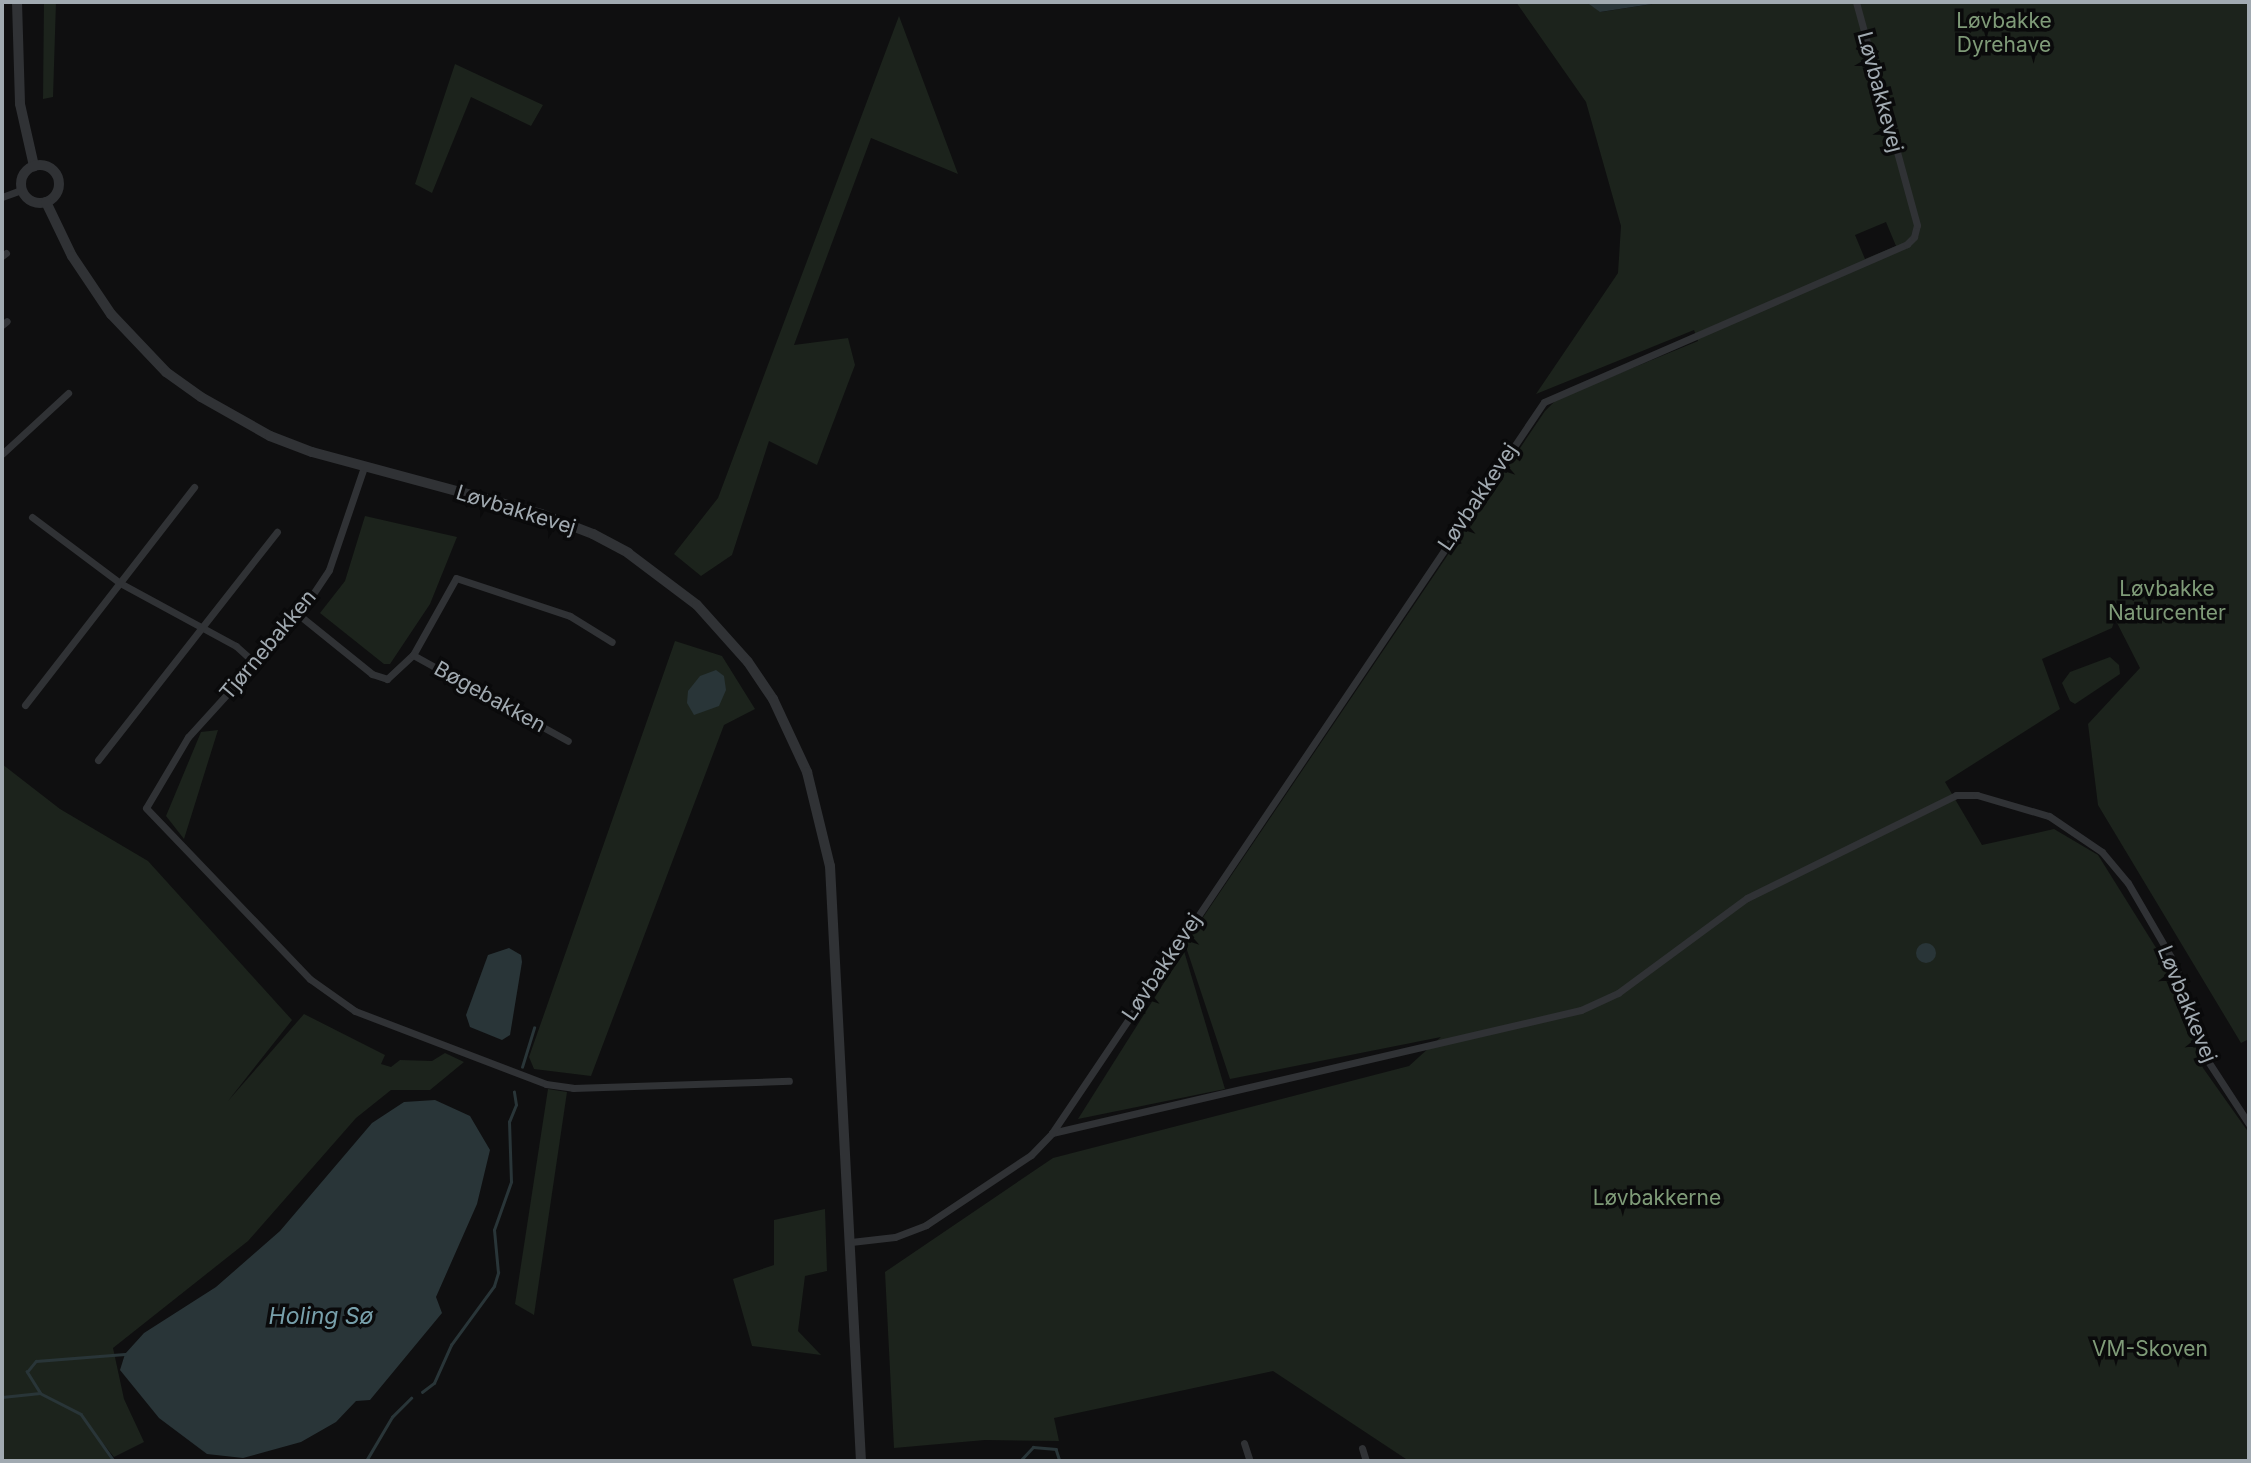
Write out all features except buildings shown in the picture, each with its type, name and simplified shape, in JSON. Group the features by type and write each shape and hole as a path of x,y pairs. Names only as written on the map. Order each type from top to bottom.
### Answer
{"street":[{"path":"17,2 19,94 34,166"},
{"name":"Løvbakkevej","path":"850,1242 895,1237 926,1225 1031,1155 1052,1133 1544,402 1907,244 1914,237 1917,225 1856,2"},
{"path":"34,166 48,167 58,178 57,192 46,202 31,202 21,190 22,176 34,166"},
{"path":"2,197 21,190"},
{"name":"Løvbakkevej","path":"46,202 100,300 166,372 229,416 270,436 364,467 541,514 628,553 697,605 748,662 773,699 807,772 830,866 861,1461"},
{"path":"2,454 68,393"},
{"name":"Tjørnebakken","path":"364,467 328,570 299,615 188,737 146,808 310,979 355,1011 546,1084 573,1088 789,1081"},
{"path":"25,705 194,487"},
{"path":"32,517 120,583 236,646 256,664"},
{"path":"98,760 277,532"},
{"name":"Bøgebakken","path":"299,615 380,678 392,677 413,654 456,578 570,616 612,642"},
{"name":"Bøgebakken","path":"413,654 568,741"},
{"name":"Løvbakkevej","path":"1052,1133 1581,1010 1618,993 1747,898 1956,795 1977,795 2049,816 2102,852 2128,883 2175,964 2202,1052 2249,1124"},
{"path":"1244,1443 1250,1461"},
{"path":"1362,1448 1366,1461"}],"green space":[{"path":"44,2 56,2 53,97 43,99"},
{"name":"Løvbakkerne","path":"1516,2 1586,2 1601,12 1665,2 2249,2 2249,1039 2241,1043 2098,805 2088,724 2140,668 2115,619 2112,628 2042,659 2060,709 1945,782 1982,845 2054,829 2098,855 2168,967 2203,1068 2249,1133 2249,1461 1409,1461 1273,1371 1054,1418 1059,1441 985,1440 894,1448 885,1272 1053,1158 1409,1066 1441,1037 1230,1079 1185,944 1545,411 1557,399 1698,341 1694,330 1536,394 1618,273 1621,226 1586,102","holes":["1886,222 1896,246 1865,259 1855,235"]},
{"path":"899,16 958,174 871,138 794,345 848,338 855,365 817,465 769,441 732,555 701,576 674,554 718,498"},
{"path":"455,64 543,105 531,126 471,97 432,193 415,184"},
{"path":"365,516 457,537 430,604 390,664 384,664 320,613 345,581"},
{"path":"675,641 722,656 755,709 724,725 591,1076 534,1069 529,1057"},
{"path":"2110,657 2119,665 2120,674 2075,704 2070,701 2062,683 2070,672"},
{"path":"218,730 184,839 166,816 201,732"},
{"path":"2,764 60,809 148,861 292,1020 228,1101 304,1014 385,1055 381,1064 391,1067 400,1060 432,1061 445,1053 464,1062 430,1090 391,1090 356,1118 248,1241 113,1348 124,1399 144,1442 114,1457 89,1426 112,1461 2,1461"},
{"path":"1184,951 1225,1089 1078,1119"},
{"path":"548,1089 567,1092 534,1315 515,1304"},
{"path":"825,1209 827,1271 805,1276 798,1331 821,1355 752,1346 733,1279 774,1265 774,1220"}],"water":[{"path":"1586,2 1665,2 1600,12"},
{"path":"716,670 724,676 726,690 719,706 694,715 687,703 688,691 700,676"},
{"path":"1926,943 1933,946 1936,953 1933,960 1926,963 1919,960 1916,953 1919,946"},
{"path":"509,948 521,955 522,962 510,1035 502,1040 470,1027 466,1015 488,955"},
{"name":"Holing Sø","path":"435,1100 470,1116 490,1150 477,1204 436,1297 442,1313 370,1400 356,1401 336,1422 301,1442 243,1458 207,1454 159,1418 120,1370 125,1354 144,1333 216,1287 280,1231 372,1123 404,1102"}],"waterway":[{"path":"522,1067 534,1028"},
{"path":"422,1392 434,1383 451,1345 494,1286 498,1273 494,1230 511,1182 509,1122 516,1105 514,1092"},
{"path":"40,1393 27,1372 36,1361 125,1354"},
{"path":"2,1397 40,1393 81,1414 114,1461"},
{"path":"366,1461 392,1417 411,1398"},
{"path":"1020,1461 1033,1447 1056,1449 1060,1461"}],"park label":[{"name":"Løvbakke Dyrehave","path":"2004,33"},
{"name":"Løvbakke Naturcenter","path":"2167,601"},
{"name":"VM-Skoven","path":"2150,1349"}]}
